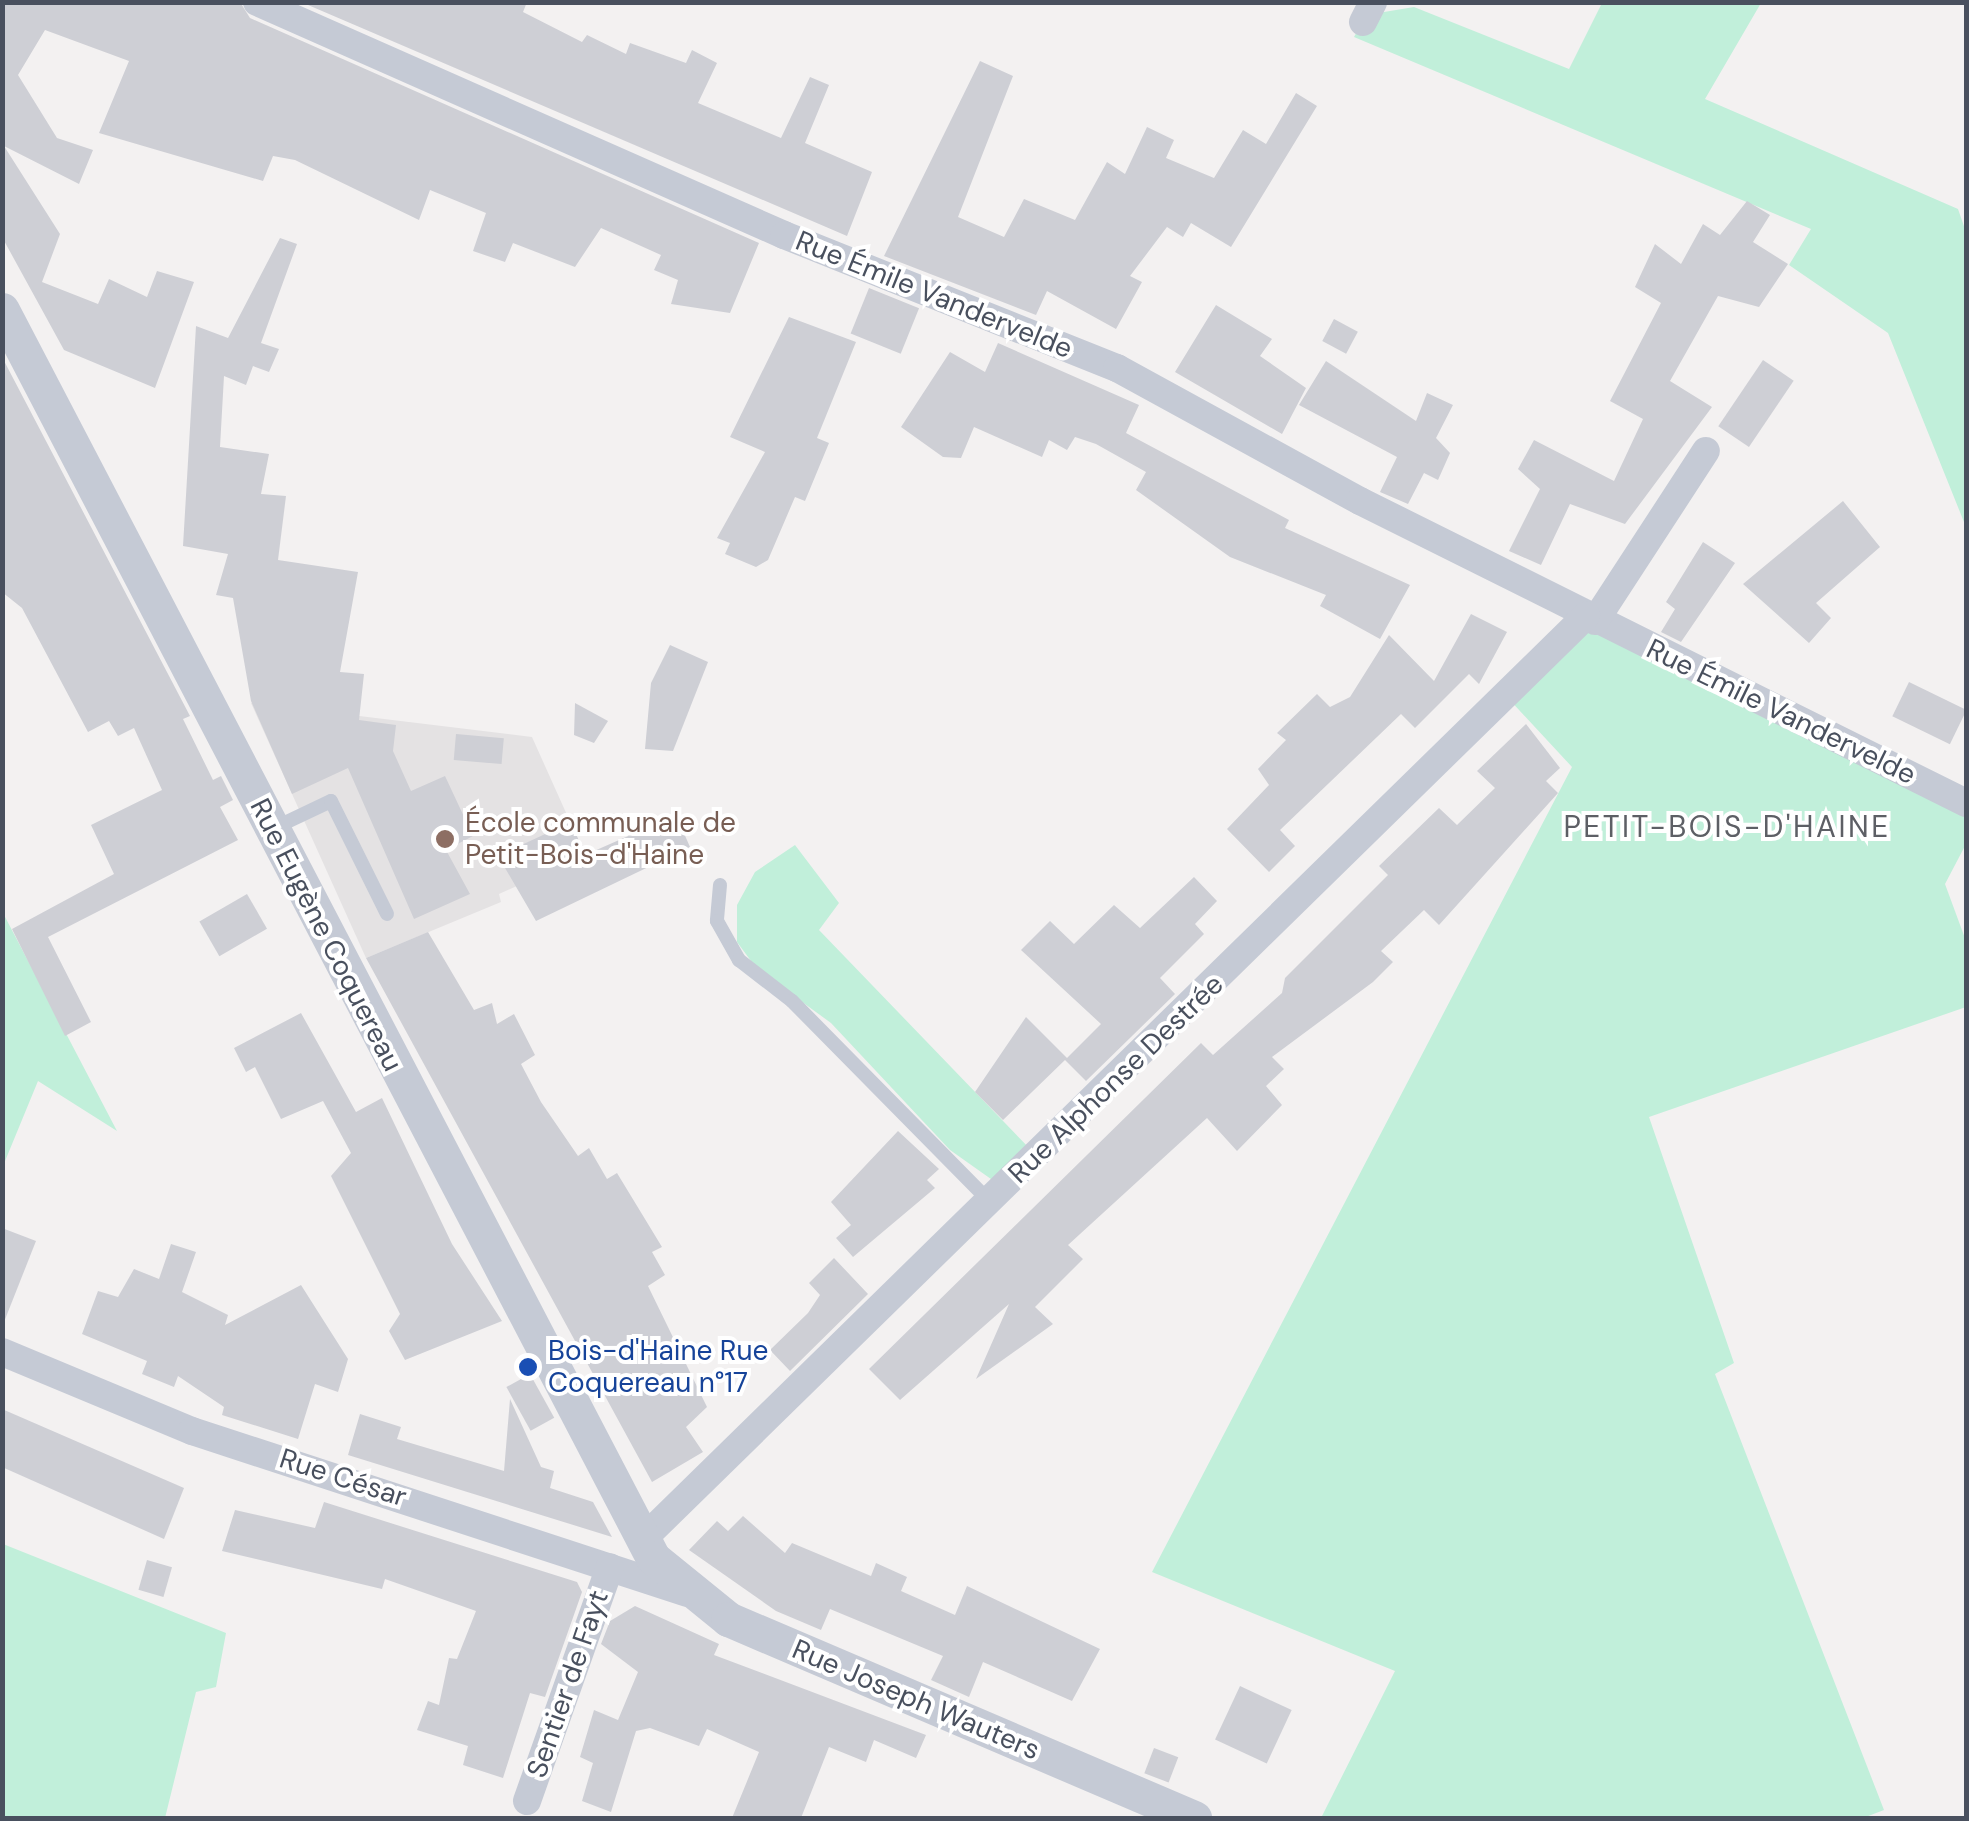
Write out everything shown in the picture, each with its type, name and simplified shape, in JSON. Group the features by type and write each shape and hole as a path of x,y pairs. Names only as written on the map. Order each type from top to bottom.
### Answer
{"street":[{"name":"Rue Émile Vandervelde","path":"257,2 784,236 1117,368 1591,618 1966,803"},
{"name":"Rue Eugène Coquereau","path":"2,310 648,1549"},
{"path":"1591,618 1706,451"},
{"name":"Rue Alphonse Destrée","path":"648,1549 990,1202 1591,618"},
{"name":"Rue César","path":"2,1352 192,1430 687,1593"},
{"name":"Rue Joseph Wauters","path":"648,1549 687,1593 728,1619 1194,1818"},
{"name":"Sentier de Fayt","path":"527,1801 610,1568"}],"lane":[{"path":"272,829 332,800 388,914"},
{"path":"720,885 717,920 739,960 792,1001 990,1202"}],"shaded area":[{"name":"École communale de Petit-Bois-d'Haine","path":"251,703 532,737 585,855 499,894 501,902 366,958"}],"green space":[{"path":"1602,3 1761,3 1705,99 1958,209 1966,232 1966,527 1888,333 1789,265 1811,229 1354,37 1366,15 1414,7 1569,69"},
{"path":"1586,616 1966,803 1966,844 1945,884 1966,941 1966,1007 1649,1117 1734,1363 1715,1374 1884,1810 1863,1818 1321,1818 1395,1671 1152,1572 1572,767 1507,697"},
{"path":"795,845 839,903 819,930 1032,1151 998,1184 950,1150 831,1023 757,969 737,942 737,905 755,872"},
{"path":"3,913 117,1131 38,1081 3,1166"},
{"path":"3,1544 226,1633 216,1687 196,1692 165,1818 3,1818"}],"building":[{"path":"2,2 240,2 250,18 759,243 730,313 671,304 678,280 654,270 661,255 601,228 575,267 513,243 505,262 473,251 486,213 430,190 419,220 295,160 273,156 263,181 99,133 129,61 45,30 18,75 57,138 93,150 79,184 4,146 60,234 42,282 98,304 109,279 147,297 157,271 194,282 155,388 64,350 2,237"},
{"path":"301,2 527,2 523,12 582,42 587,35 626,54 630,43 686,63 692,50 717,63 698,103 781,138 810,77 829,85 805,143 872,172 847,236"},
{"path":"980,61 1013,76 958,217 1004,237 1024,199 1075,220 1107,162 1125,174 1147,127 1174,140 1166,158 1214,178 1243,130 1266,144 1296,93 1317,106 1231,247 1191,223 1183,237 1167,227 1130,276 1142,282 1116,329 1047,291 1036,315 884,256"},
{"path":"1747,201 1770,215 1753,242 1788,264 1759,307 1718,296 1670,381 1712,407 1625,524 1570,504 1541,565 1509,551 1540,489 1518,469 1534,440 1614,481 1643,419 1610,401 1661,303 1635,287 1655,244 1681,264 1703,224 1720,235"},
{"path":"280,238 297,244 261,343 279,349 269,372 253,366 246,385 224,376 220,447 269,454 261,494 286,496 278,560 358,572 340,672 364,674 359,720 396,725 393,751 411,791 445,776 473,836 446,850 470,894 414,919 348,768 292,794 251,701 233,598 216,595 228,554 183,546 196,326 228,338"},
{"path":"869,288 919,308 901,354 851,333"},
{"path":"1216,305 1272,339 1260,356 1306,388 1282,434 1175,372"},
{"path":"789,317 856,342 817,438 829,443 805,501 795,497 768,560 756,567 725,554 730,543 717,538 765,452 730,437"},
{"path":"1334,319 1358,332 1346,354 1322,341"},
{"path":"998,343 1139,405 1126,433 1289,520 1285,528 1410,585 1380,639 1320,606 1326,595 1230,557 1136,490 1146,472 1096,444 1075,437 1067,450 1049,440 1042,457 974,427 961,458 943,457 901,427 950,352 985,372"},
{"path":"2,357 190,716 183,719 213,780 221,776 233,800 220,807 238,840 48,937 91,1022 65,1036 12,929 114,874 91,825 162,790 134,728 118,736 109,721 88,732 22,608 2,592"},
{"path":"1763,360 1794,381 1749,447 1718,426"},
{"path":"1326,361 1416,421 1427,393 1453,405 1436,438 1450,453 1438,480 1424,473 1408,504 1380,492 1397,457 1299,405"},
{"path":"1843,501 1880,547 1816,603 1831,618 1809,643 1743,584"},
{"path":"1703,542 1735,563 1681,642 1661,632 1675,609 1666,602"},
{"path":"1471,614 1507,632 1479,684 1469,674 1415,728 1401,714 1280,830 1295,846 1269,872 1227,829 1269,785 1258,769 1286,740 1277,733 1317,694 1330,707 1350,697 1389,635 1434,681"},
{"path":"670,645 708,662 673,751 645,749 651,683"},
{"path":"1909,682 1966,710 1950,744 1892,716"},
{"path":"575,703 608,721 594,743 574,735"},
{"path":"1526,724 1560,768 1546,781 1558,793 1439,925 1424,910 1381,951 1393,962 1373,982 1272,1057 1284,1069 1266,1086 1282,1105 1237,1151 1207,1118 1068,1245 1083,1259 1035,1307 1053,1324 976,1379 1009,1304 900,1400 869,1369 1201,1043 1213,1055 1282,993 1285,978 1388,875 1379,866 1439,808 1457,825 1495,788 1477,771"},
{"path":"456,734 504,738 502,764 454,760"},
{"path":"676,815 690,847 536,921 498,856 571,822 585,855"},
{"path":"1194,877 1217,901 1195,924 1204,934 1160,978 1175,994 1086,1081 1065,1060 1003,1120 975,1092 1026,1017 1067,1058 1101,1024 1021,950 1050,921 1074,944 1114,905 1140,928"},
{"path":"247,894 267,929 219,956 199,922"},
{"path":"428,932 474,1010 492,1003 497,1024 514,1014 535,1055 521,1064 541,1102 578,1156 589,1148 607,1179 617,1173 662,1247 652,1252 665,1275 648,1286 707,1407 686,1427 703,1452 652,1482 366,958"},
{"path":"301,1013 356,1112 382,1098 452,1244 502,1321 405,1360 389,1331 400,1314 331,1176 351,1153 323,1101 281,1119 255,1067 246,1072 234,1048"},
{"path":"898,1131 939,1169 927,1180 935,1188 853,1257 836,1238 851,1225 831,1202"},
{"path":"2,1228 36,1241 4,1322 2,1322"},
{"path":"171,1244 196,1252 182,1292 228,1315 225,1325 301,1285 348,1359 338,1392 315,1384 298,1439 222,1415 224,1407 178,1376 174,1387 142,1374 147,1361 82,1334 98,1291 118,1297 134,1269 159,1279"},
{"path":"834,1258 868,1294 790,1371 770,1350 808,1313 820,1295 809,1283"},
{"path":"530,1374 554,1418 531,1431 506,1387"},
{"path":"510,1399 541,1467 554,1471 550,1488 593,1502 612,1537 348,1455 360,1414 401,1427 397,1439 504,1471"},
{"path":"2,1409 184,1488 164,1539 2,1467"},
{"path":"324,1502 577,1582 582,1592 545,1697 530,1693 503,1778 463,1765 468,1746 417,1730 428,1701 439,1705 449,1658 457,1659 476,1611 385,1579 382,1589 222,1551 235,1510 315,1528"},
{"path":"743,1516 785,1553 792,1543 871,1576 876,1563 907,1577 901,1591 955,1615 967,1586 1100,1649 1072,1701 983,1662 969,1697 931,1680 943,1656 830,1609 821,1630 776,1611 689,1550 717,1521 728,1531"},
{"path":"147,1560 172,1567 163,1597 138,1590"},
{"path":"635,1606 719,1644 714,1655 926,1735 916,1758 874,1740 866,1762 829,1747 801,1818 732,1818 759,1752 707,1729 699,1746 650,1728 636,1731 611,1812 582,1801 593,1763 580,1757 594,1710 618,1720 638,1672 601,1644 610,1621"},
{"path":"1240,1686 1292,1710 1267,1764 1215,1739"},
{"path":"1154,1748 1178,1757 1169,1783 1144,1773"}],"place":[{"name":"École communale de Petit-Bois-d'Haine","path":"445,839"},
{"name":"Bois-d'Haine Rue Coquereau n°17","path":"528,1367"}],"district":[{"name":"PETIT-BOIS-D'HAINE","path":"1727,827"}]}
